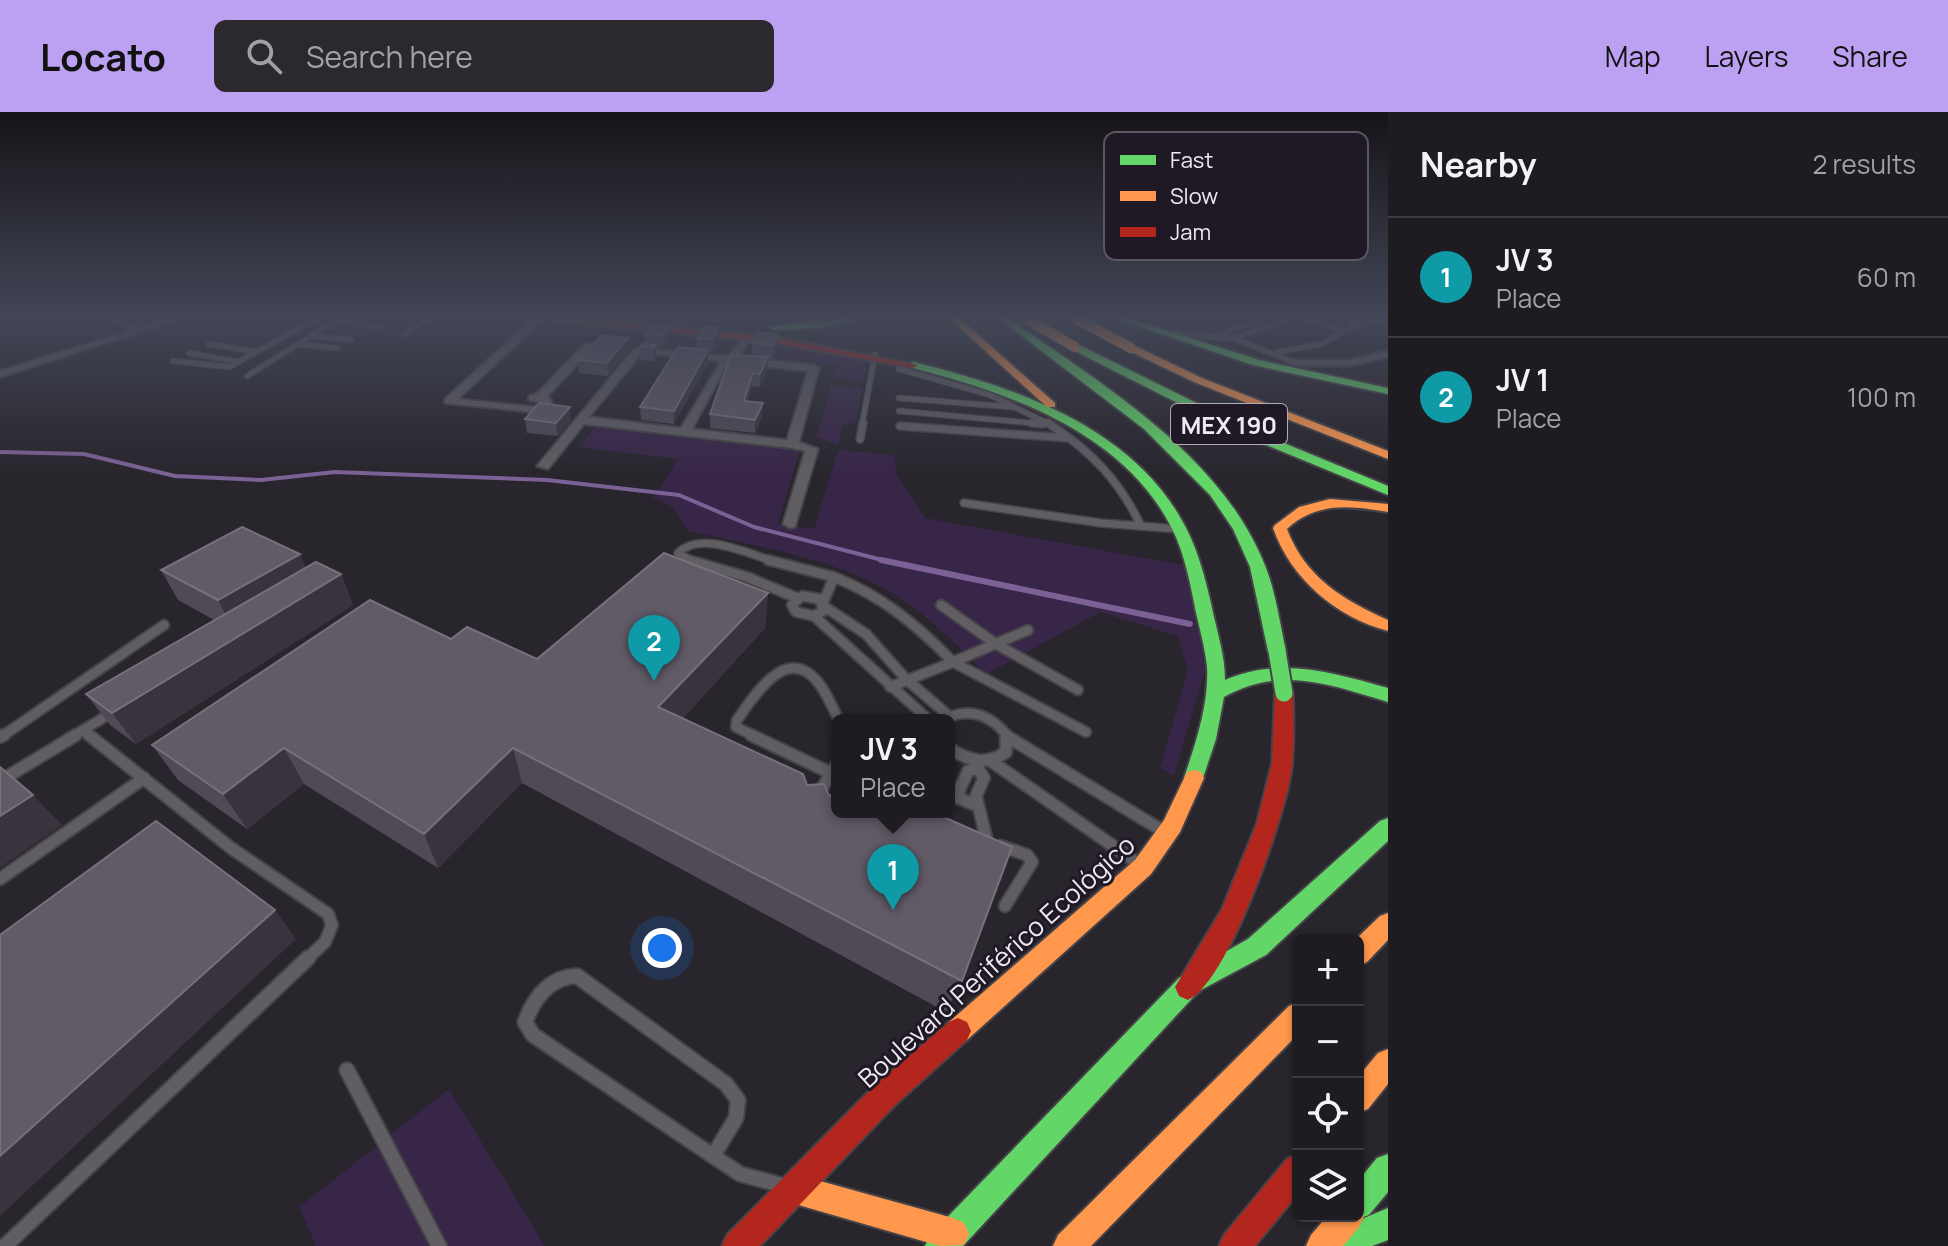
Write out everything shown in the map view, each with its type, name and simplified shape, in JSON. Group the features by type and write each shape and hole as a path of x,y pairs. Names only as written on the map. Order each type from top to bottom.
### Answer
{"main road":[{"name":"Boulevard Periférico Ecológico","path":"738,1246 885,1095 1143,867 1170,835 1201,753 1216,676 1202,592 1188,543 1160,497 1126,462 1070,430 940,370"},
{"path":"1007,370 1070,430"},
{"path":"795,1189 947,1240 1194,981 1231,914 1266,827 1282,759 1284,693 1258,567 1229,513 1159,434 1072,370"},
{"name":"MEX 190","path":"1121,370 1241,430 1388,491"},
{"name":"MEX 190","path":"1178,370 1223,391 1388,455"},
{"path":"1289,370 1388,391"},
{"path":"1354,370 1388,382"},
{"path":"1388,508 1341,501 1322,504 1302,508 1288,516 1280,528 1282,543 1316,586 1341,604 1388,626"},
{"path":"1213,695 1240,678 1276,671 1313,675 1388,695"},
{"path":"1194,981 1257,947 1388,827"},
{"path":"1364,948 1388,924"},
{"path":"1069,1246 1292,1021"},
{"path":"1364,1092 1388,1063"},
{"path":"1364,1197 1388,1169"},
{"path":"1235,1246 1292,1177"},
{"path":"1322,1246 1343,1222"},
{"path":"1334,1246 1384,1230"}],"street":[{"path":"480,370 449,401 543,409 546,402 542,396 566,370"},
{"path":"543,466 622,370"},
{"path":"685,431 719,370"},
{"path":"792,444 813,370"},
{"path":"581,420 792,444 812,449 790,524"}],"lane":[{"path":"247,376 257,370"},
{"path":"860,439 872,370"},
{"path":"903,370 946,380 1019,408 1049,424"},
{"path":"899,398 1019,408"},
{"path":"899,411 1049,424 1070,430 1113,476 1141,526"},
{"path":"900,426 1070,430"},
{"path":"964,503 1179,529"},
{"path":"943,714 866,634 815,597 797,598 747,577 682,558 678,553 687,544 701,542 834,577 882,597 905,613 953,662 1086,732"},
{"path":"814,616 824,605 834,577"},
{"path":"797,598 793,608 801,615 814,616 842,635 890,687 922,714"},
{"path":"941,605 996,644 1078,690"},
{"path":"0,737 164,625"},
{"path":"890,687 1028,630"},
{"path":"831,769 743,733 736,727 737,720 770,675 791,669 813,677 835,714"},
{"path":"0,781 124,706"},
{"path":"955,716 968,712 988,717 1008,737 1170,835"},
{"path":"5,1246 325,942 332,925 328,914 231,848 83,730"},
{"path":"955,794 968,771 980,762 1006,752 1008,737"},
{"path":"955,751 980,762 1143,867"},
{"path":"955,761 980,762"},
{"path":"980,762 984,778 976,796 984,819 981,839 1027,855 1032,862 1005,906"},
{"path":"812,802 831,776"},
{"path":"0,879 144,778"},
{"path":"955,799 978,806"},
{"path":"713,1156 736,1118 738,1100 726,1084 577,976 564,975 551,982 529,1009 525,1022 533,1035 713,1156 740,1174 795,1189"},
{"path":"347,1070 439,1246"}],"shaded area":[{"path":"835,370 865,370 863,380 833,377"},
{"path":"831,385 862,388 856,423 843,424 838,445 816,437"},
{"path":"596,425 800,449 778,524 814,529 838,450 894,455 897,475 925,518 1188,566 1205,670 1174,776 1160,768 1188,670 1178,636 1100,612 987,674 938,627 898,596 860,577 787,553 688,531 673,507 653,498 678,459 579,447"},
{"path":"449,1089 545,1246 316,1246 299,1207"}],"building":[{"path":"663,370 697,370 674,411 640,407"},
{"path":"726,370 762,370 760,374 753,373 744,401 763,403 755,420 710,414"},
{"path":"539,403 570,407 556,423 525,419"},
{"path":"242,527 300,554 218,600 161,570"},
{"path":"664,553 768,593 658,707 803,774 807,785 824,784 831,795 831,818 946,818 1012,847 962,981 513,748 424,834 284,748 223,794 152,745 370,600 451,639 467,627 537,659"},
{"path":"316,562 341,574 112,713 86,694"},
{"path":"0,767 33,795 0,816"},
{"path":"156,821 275,910 0,1156 0,935"}],"waterway":[{"path":"0,452 84,454 175,476 261,480 335,472 547,480 679,495 754,527 887,561"},
{"path":"881,560 887,561"},
{"path":"887,561 1190,624"}],"traffic: fast":[{"path":"932,370 1021,399 1091,435 1123,458 1149,484 1171,513 1192,560 1215,663 1213,712 1194,778"},
{"path":"1074,370 1148,426 1214,492 1240,529 1258,567 1277,651"},
{"path":"1121,370 1241,430 1388,491"},
{"path":"1289,370 1388,391"},
{"path":"1277,651 1284,693"},
{"path":"1213,695 1235,683 1278,673 1321,677 1388,695"},
{"path":"1196,980 1257,947 1388,827"},
{"path":"941,1246 1188,987"},
{"path":"1364,1197 1388,1169"},
{"path":"1334,1246 1388,1224"}],"traffic: slow":[{"path":"1012,370 1051,405"},
{"path":"1177,370 1388,455"},
{"path":"1388,508 1344,503 1317,505 1291,517 1280,528 1296,563 1321,589 1388,626"},
{"path":"958,1031 1143,867 1172,826 1194,778"},
{"path":"1364,948 1388,924"},
{"path":"1069,1246 1292,1021"},
{"path":"1364,1092 1388,1063"},
{"path":"795,1189 953,1234"},
{"path":"1322,1246 1343,1222"}],"traffic: jam":[{"path":"1188,987 1202,969 1231,916 1268,823 1281,773 1284,693"},
{"path":"738,1246 885,1095 958,1031"},
{"path":"1235,1246 1292,1177"}],"place":[{"name":"JV 1","path":"654,681"},
{"name":"JV 3","path":"893,910"}]}
